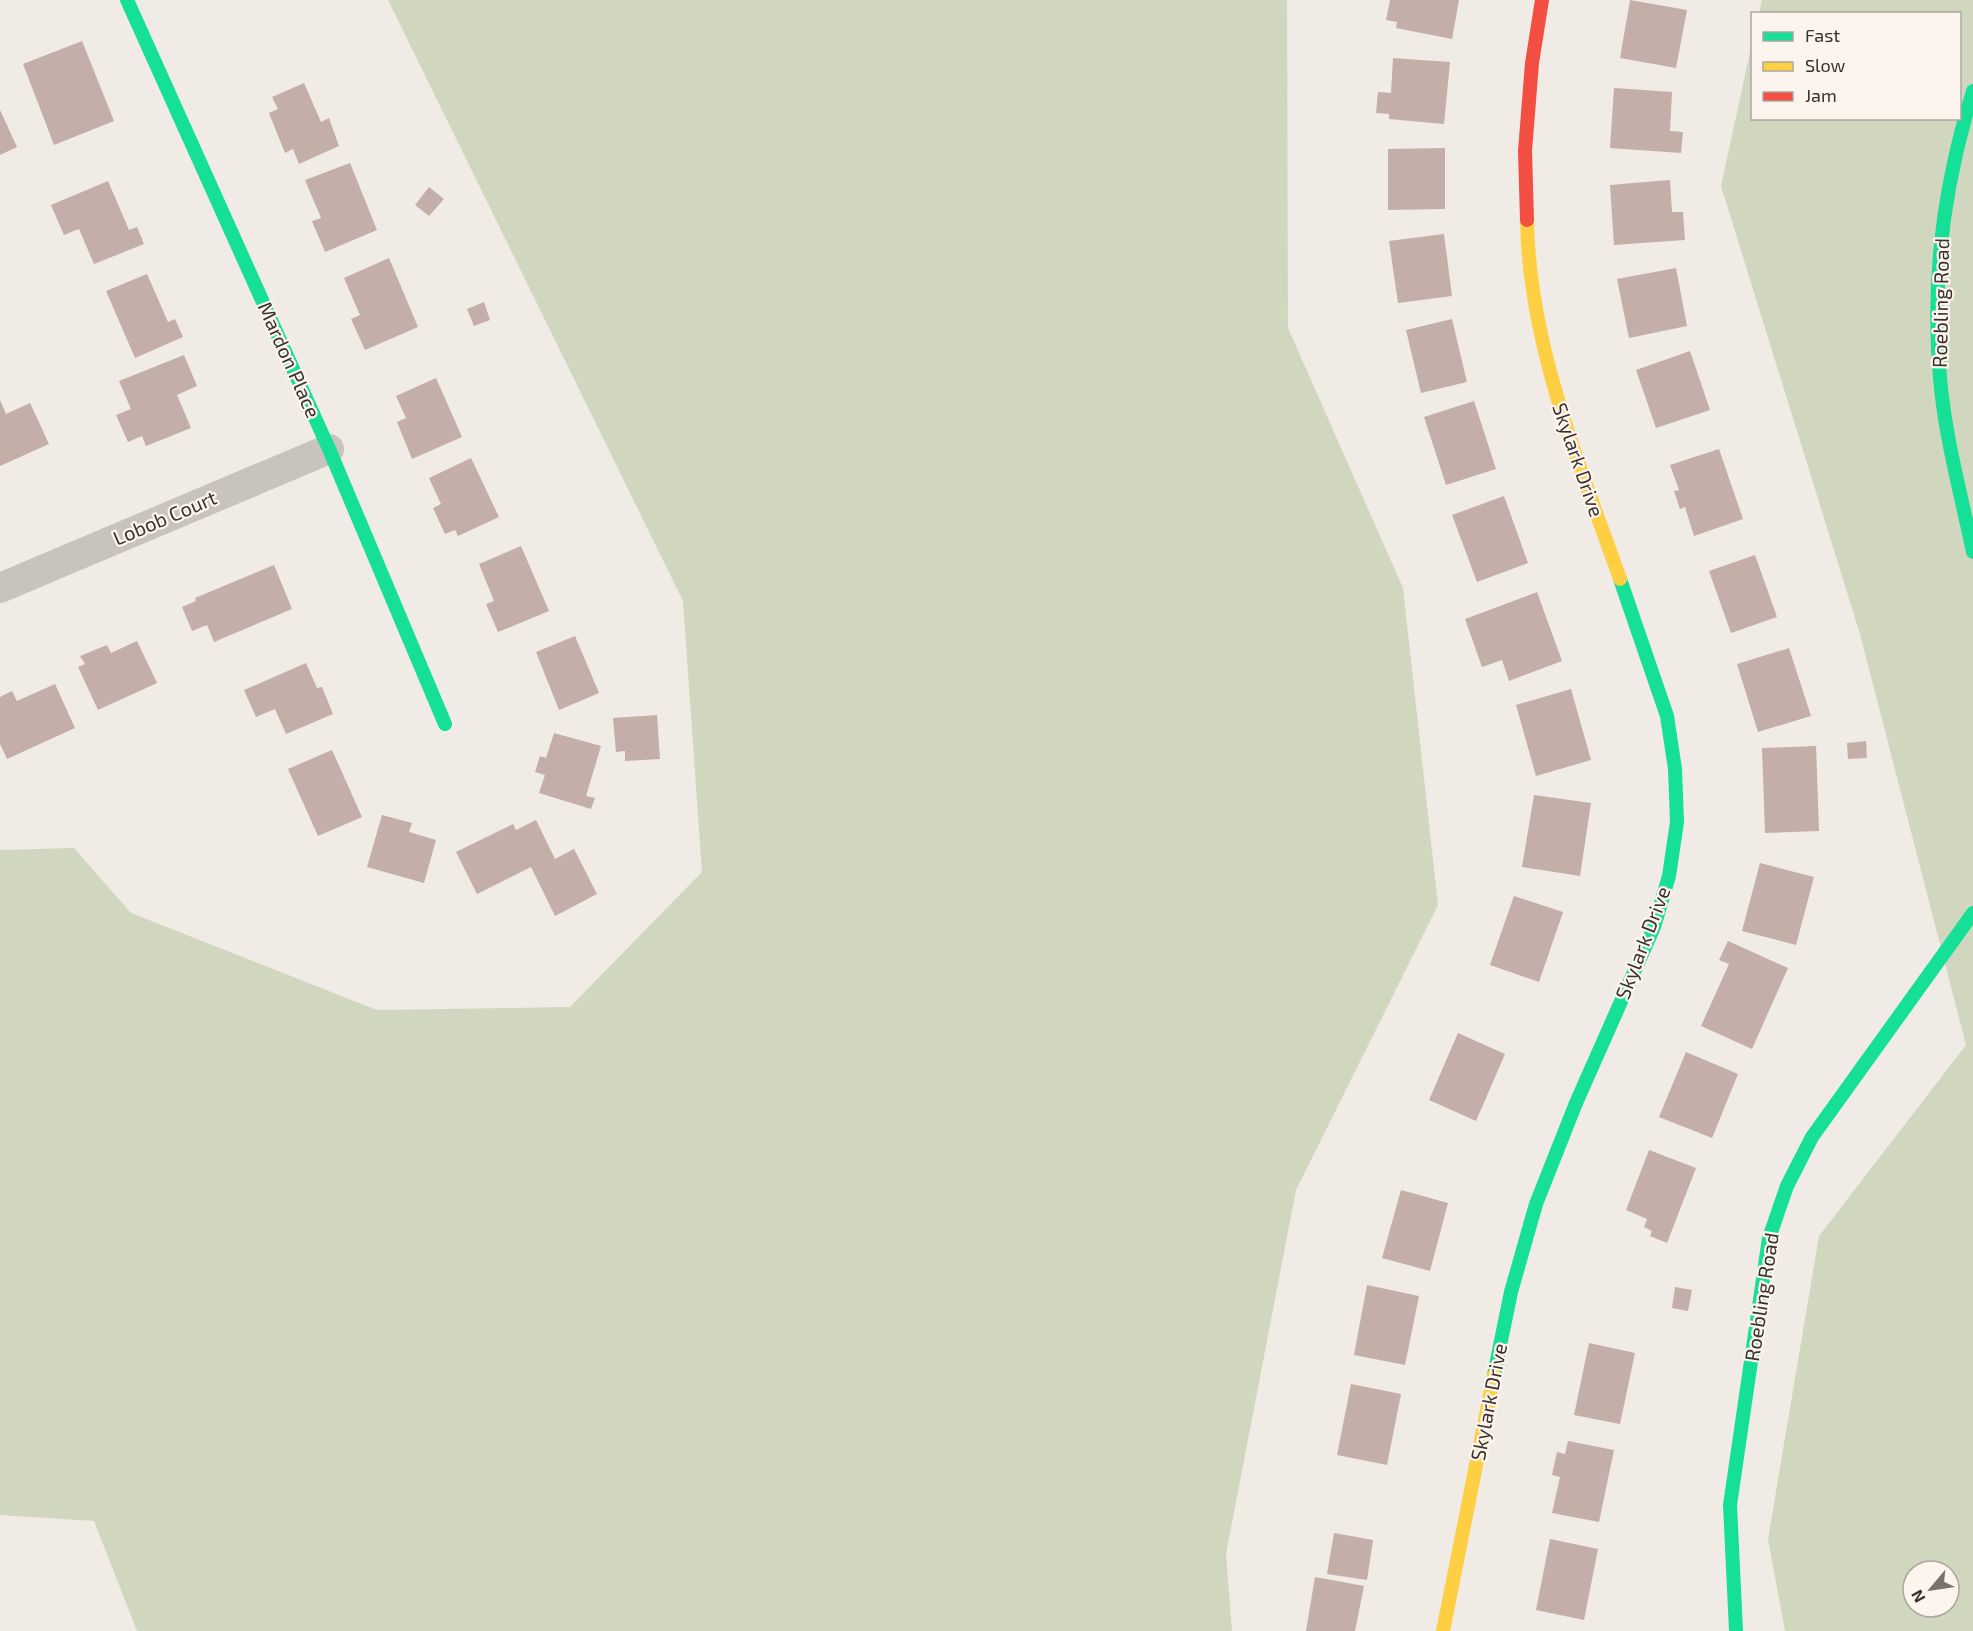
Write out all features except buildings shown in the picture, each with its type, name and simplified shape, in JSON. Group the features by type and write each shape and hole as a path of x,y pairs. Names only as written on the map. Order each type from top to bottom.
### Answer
{"street":[{"name":"Mardon Place","path":"127,0 329,449 445,724"},
{"name":"Skylark Drive","path":"1443,1631 1511,1292 1533,1215 1576,1103 1654,927 1669,876 1677,822 1675,769 1667,716 1561,413 1539,327 1527,239 1525,151 1532,63 1542,0"},
{"name":"Roebling Road","path":"1973,91 1965,113 1945,201 1938,273 1937,345 1945,417 1973,552"},
{"name":"Lobob Court","path":"0,588 329,449"},
{"name":"Roebling Road","path":"1736,1631 1730,1505 1769,1238 1787,1186 1812,1137 1973,914"}],"green space":[{"path":"388,0 1287,0 1288,328 1403,588 1438,905 1296,1190 1226,1554 1232,1631 137,1631 94,1521 0,1515 0,850 74,848 131,913 377,1010 570,1007 702,872 683,601"},
{"path":"1762,0 1973,0 1973,1631 1785,1631 1768,1539 1819,1236 1966,1045 1860,634 1721,186 1751,48 1751,120 1961,120 1961,12 1759,12"}],"traffic: fast":[{"path":"127,0 329,449 445,724"},
{"path":"1973,91 1947,197 1937,305 1942,400 1949,444 1973,552"},
{"path":"1494,1375 1511,1292 1536,1204 1576,1103 1654,927 1669,876 1677,822 1675,769 1667,716 1620,579"},
{"path":"1736,1631 1730,1505 1769,1238 1787,1186 1812,1137 1973,913"}],"traffic: slow":[{"path":"1527,220 1530,267 1546,358 1573,447 1620,579"},
{"path":"1443,1631 1494,1375"}],"traffic: jam":[{"path":"1527,220 1525,151 1532,63 1542,0"}]}
